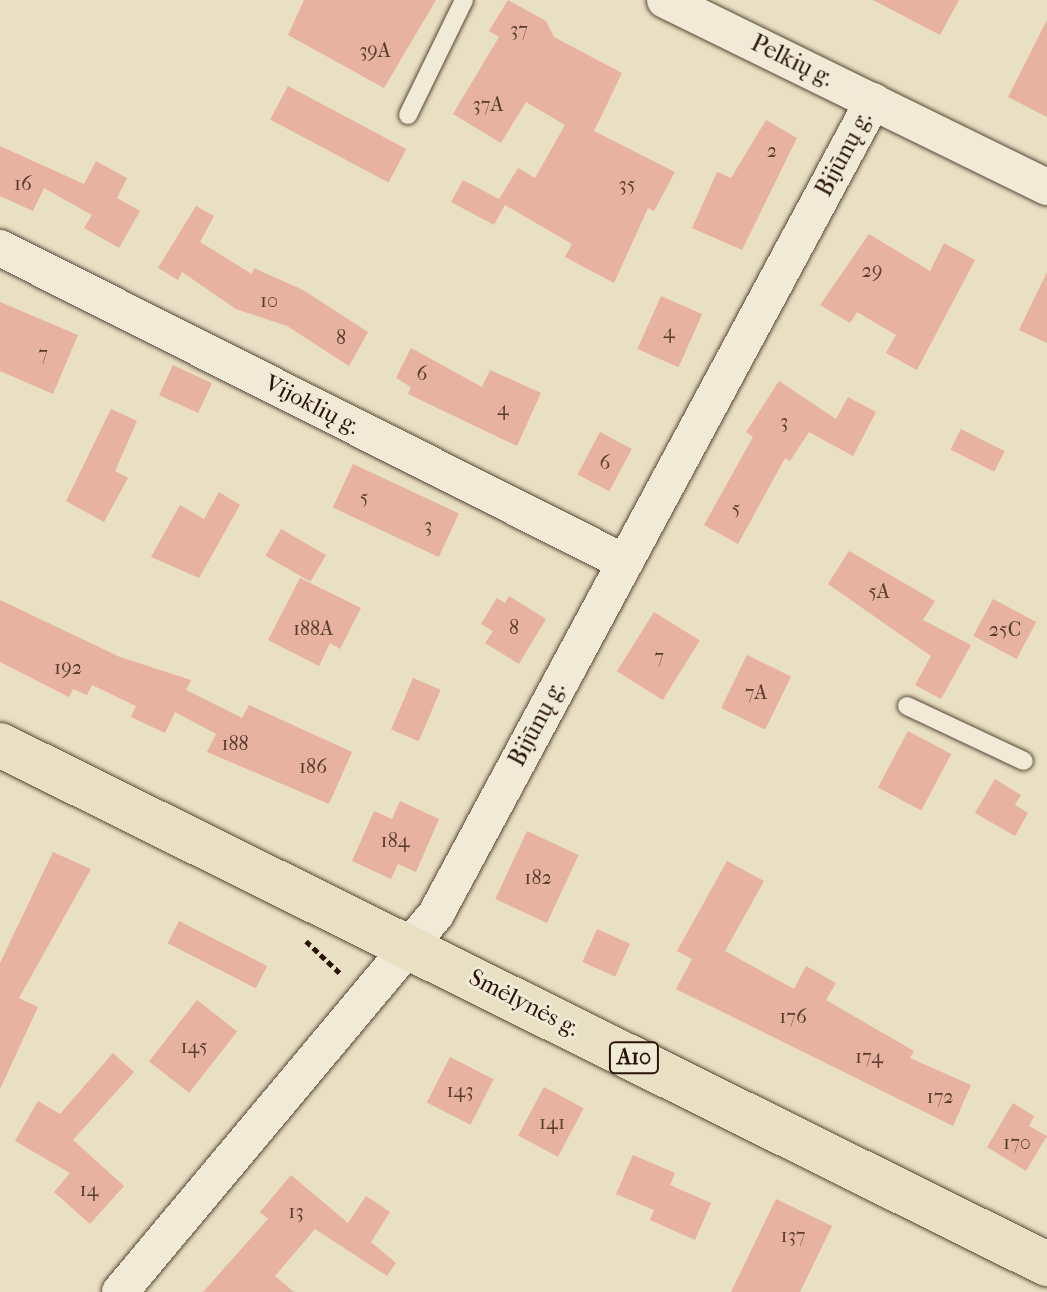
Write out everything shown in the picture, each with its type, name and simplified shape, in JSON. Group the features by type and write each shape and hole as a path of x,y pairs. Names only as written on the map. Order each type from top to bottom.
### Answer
{"highway":[{"name":"Smėlynės g.","path":"0,745 1047,1264"}],"street":[{"name":"Pelkių g.","path":"665,0 1047,187"},
{"name":"Bijūnų g.","path":"120,1292 436,914 873,101"},
{"name":"Vijoklių g.","path":"0,248 624,562"}],"lane":[{"path":"408,115 464,0"},
{"path":"907,706 1024,761"}],"building":[{"path":"304,0 436,0 384,88 288,35"},
{"path":"508,0 546,21 554,37 622,73 594,131 675,172 654,211 648,208 614,283 565,257 572,244 505,205 494,225 451,202 463,180 499,199 518,168 535,178 565,125 526,102 501,143 453,114 499,37 489,31"},
{"path":"873,0 959,0 940,35"},
{"path":"1047,20 1047,117 1008,97"},
{"path":"288,86 406,149 388,182 270,120"},
{"path":"766,120 797,138 742,250 692,228 717,172 731,178"},
{"path":"0,146 84,184 96,161 127,178 117,198 140,211 119,248 84,228 92,215 44,188 33,211 0,196"},
{"path":"196,206 214,216 200,242 252,274 254,268 303,290 368,332 349,366 287,326 236,309 182,272 178,280 158,268"},
{"path":"869,234 930,271 944,243 975,260 917,370 886,353 896,335 857,312 850,323 820,305"},
{"path":"1047,272 1047,343 1019,330"},
{"path":"661,296 702,314 679,367 637,349"},
{"path":"0,302 78,335 53,394 0,371"},
{"path":"411,348 482,387 490,370 541,393 517,446 408,394 411,387 396,378"},
{"path":"173,365 212,383 198,413 159,395"},
{"path":"779,381 836,419 848,397 876,412 853,456 809,432 790,461 785,458 738,544 704,525 753,437 746,432"},
{"path":"111,409 137,421 115,471 128,478 104,522 66,501"},
{"path":"961,429 1005,451 994,472 951,449"},
{"path":"600,432 632,449 609,491 577,474"},
{"path":"353,464 459,513 439,557 333,508"},
{"path":"219,492 240,505 199,578 151,557 180,505 204,519"},
{"path":"281,529 326,555 311,582 266,556"},
{"path":"849,551 935,601 923,620 971,645 941,699 915,685 931,656 828,584"},
{"path":"300,578 361,608 340,649 330,643 319,666 268,640"},
{"path":"509,596 546,619 519,664 485,643 493,631 481,624 497,598 505,603"},
{"path":"993,599 1036,622 1017,659 973,636"},
{"path":"0,600 120,657 191,680 186,690 242,718 249,705 352,752 329,804 207,752 216,734 175,712 165,733 131,717 136,706 92,685 87,695 73,689 69,697 0,662"},
{"path":"654,612 700,641 663,700 617,671"},
{"path":"747,655 791,676 765,730 721,708"},
{"path":"413,678 441,690 419,741 391,730"},
{"path":"908,731 951,754 921,811 878,788"},
{"path":"995,779 1021,795 1015,805 1028,813 1015,836 975,813"},
{"path":"400,801 439,819 416,872 398,864 391,879 352,861 374,811 392,819"},
{"path":"527,831 579,855 547,923 495,899"},
{"path":"53,852 91,869 19,998 38,1007 0,1089 0,963"},
{"path":"727,861 764,881 725,951 794,989 806,966 836,983 826,1000 914,1051 910,1058 971,1085 953,1126 676,989 692,959 677,951"},
{"path":"179,921 267,966 256,988 168,943"},
{"path":"597,929 630,944 615,977 582,962"},
{"path":"197,1000 237,1031 189,1093 149,1061"},
{"path":"113,1053 134,1072 73,1140 124,1186 90,1224 54,1192 70,1173 15,1141 38,1101 60,1114"},
{"path":"450,1057 494,1079 471,1125 427,1102"},
{"path":"544,1087 584,1108 558,1157 518,1136"},
{"path":"1013,1103 1034,1116 1029,1126 1047,1136 1026,1171 987,1147"},
{"path":"633,1155 675,1173 670,1185 711,1203 695,1240 650,1220 654,1210 616,1194"},
{"path":"291,1175 348,1223 366,1196 390,1212 371,1242 396,1263 387,1276 315,1229 275,1276 294,1292 203,1292 268,1219 260,1212"},
{"path":"776,1199 832,1226 800,1292 731,1292"}]}
